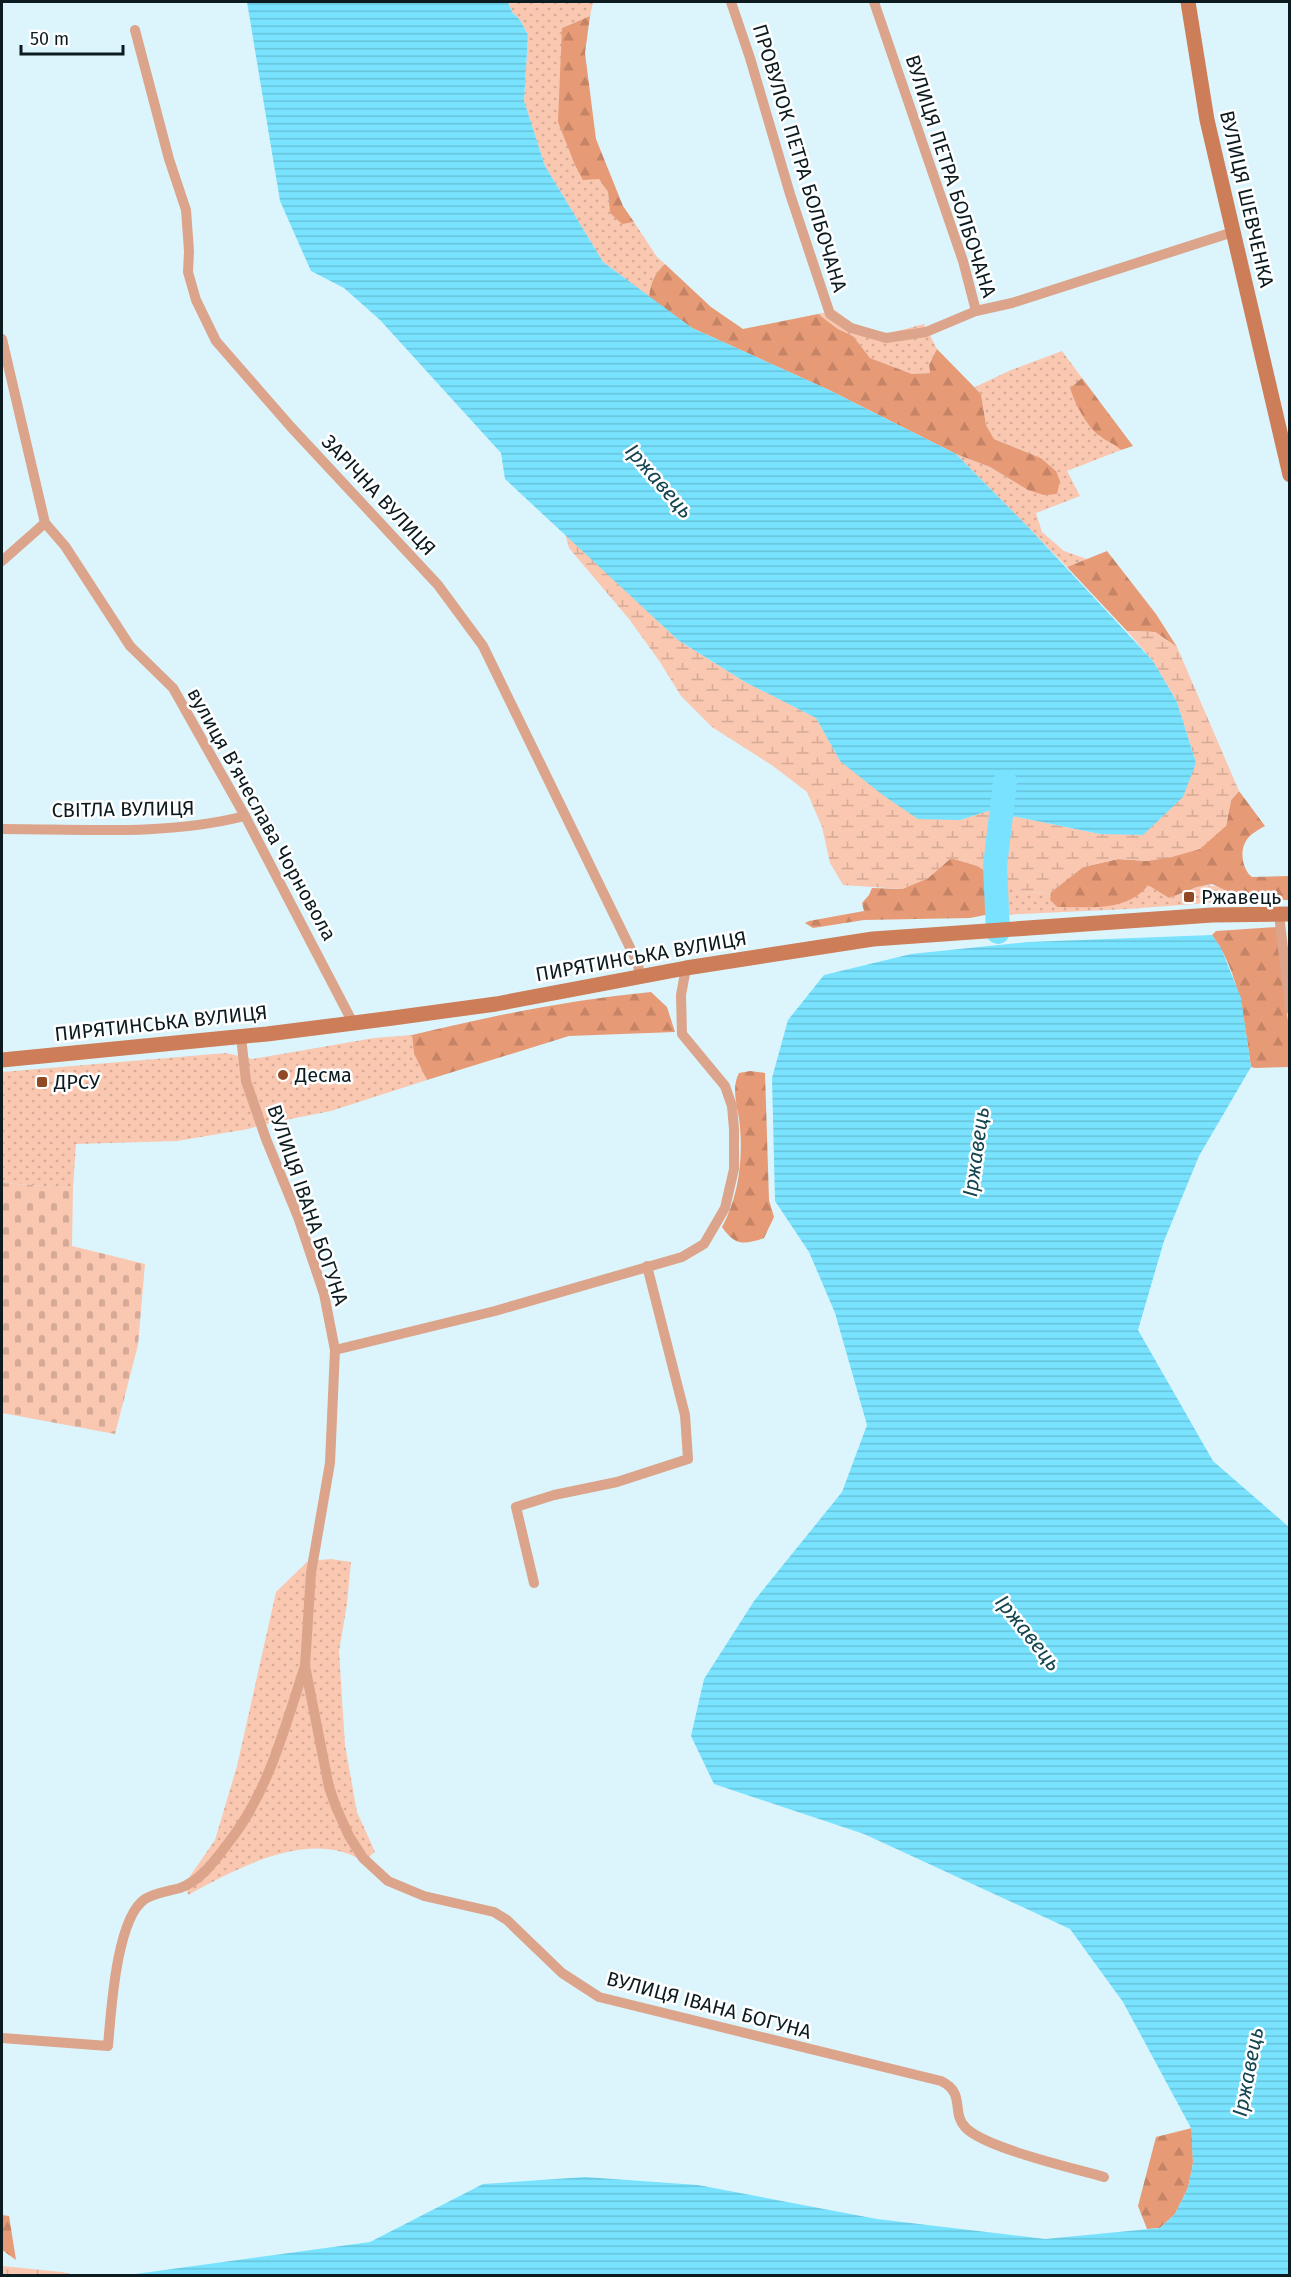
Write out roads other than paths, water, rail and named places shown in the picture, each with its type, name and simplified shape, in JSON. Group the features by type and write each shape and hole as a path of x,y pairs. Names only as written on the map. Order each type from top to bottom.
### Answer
{"main road":[{"name":"ВУЛИЦЯ ШЕВЧЕНКА","path":"1188,2 1207,120 1290,475"},
{"name":"ПИРЯТИНСЬКА ВУЛИЦЯ","path":"2,1060 241,1037 496,1004 686,968 873,939 1212,915 1284,914"}],"street":[{"name":"ПРОВУЛОК ПЕТРА БОЛБОЧАНА","path":"731,2 790,194 830,314 851,328 886,338 926,332 976,312"},
{"name":"ВУЛИЦЯ ПЕТРА БОЛБОЧАНА","path":"874,2 963,261 976,312 1012,303 1233,232"},
{"name":"ЗАРІЧНА ВУЛИЦЯ","path":"135,30 169,159 186,210 188,272 195,300 216,341 291,427 438,585 483,646 638,964 640,977"},
{"name":"вулиця Вʼячеслава Чорновола","path":"2,339 45,523 65,546 130,646 173,688 245,816 353,1023"},
{"path":"2,561 45,523"},
{"name":"СВІТЛА ВУЛИЦЯ","path":"2,829 170,828 212,825 245,816"},
{"path":"1284,914 1290,1009"},
{"path":"335,1350 495,1311 682,1257 704,1244 725,1208 734,1169 732,1106 724,1086 682,1034 681,995 686,968"},
{"name":"ВУЛИЦЯ ІВАНА БОГУНА","path":"2,2038 108,2046 112,1994 121,1947 136,1907 146,1898 181,1887 198,1878 214,1861 250,1813 279,1745 305,1666 311,1573 330,1463 335,1350 324,1293 298,1217 266,1139 246,1081 241,1037"},
{"path":"534,1583 516,1507 554,1495 617,1482 688,1458 685,1415 647,1266"},
{"name":"ВУЛИЦЯ ІВАНА БОГУНА","path":"305,1666 329,1787 336,1807 349,1836 363,1858 388,1881 424,1896 494,1912 507,1920 562,1973 599,1997 941,2081 950,2085 956,2093 964,2126 972,2133 997,2145 1104,2177"}],"water":[{"path":"247,2 508,2 528,35 524,101 545,166 603,262 692,328 829,390 956,454 1031,530 1153,661 1177,702 1196,763 1183,797 1143,835 1100,834 988,811 960,820 918,819 884,796 840,761 816,718 745,682 678,640 505,479 501,453 380,320 344,288 311,271 280,201"},
{"path":"1212,935 1221,948 1241,998 1251,1067 1199,1156 1164,1241 1138,1330 1213,1461 1289,1527 1289,2275 128,2275 370,2242 483,2184 585,2177 698,2185 877,2219 1045,2239 1160,2228 1175,2214 1188,2188 1193,2163 1191,2128 1123,2002 1070,1929 864,1834 714,1784 691,1736 704,1679 754,1601 842,1492 867,1425 835,1313 809,1252 775,1201 772,1078 788,1020 824,975 911,954 1029,942"}],"waterway":[{"name":"Іржавець","path":"998,932 995,866 1005,782"}],"place":[{"name":"Ржавець","path":"1189,897"},
{"name":"Десма","path":"283,1075"},
{"name":"ДРСУ","path":"42,1082"}]}
